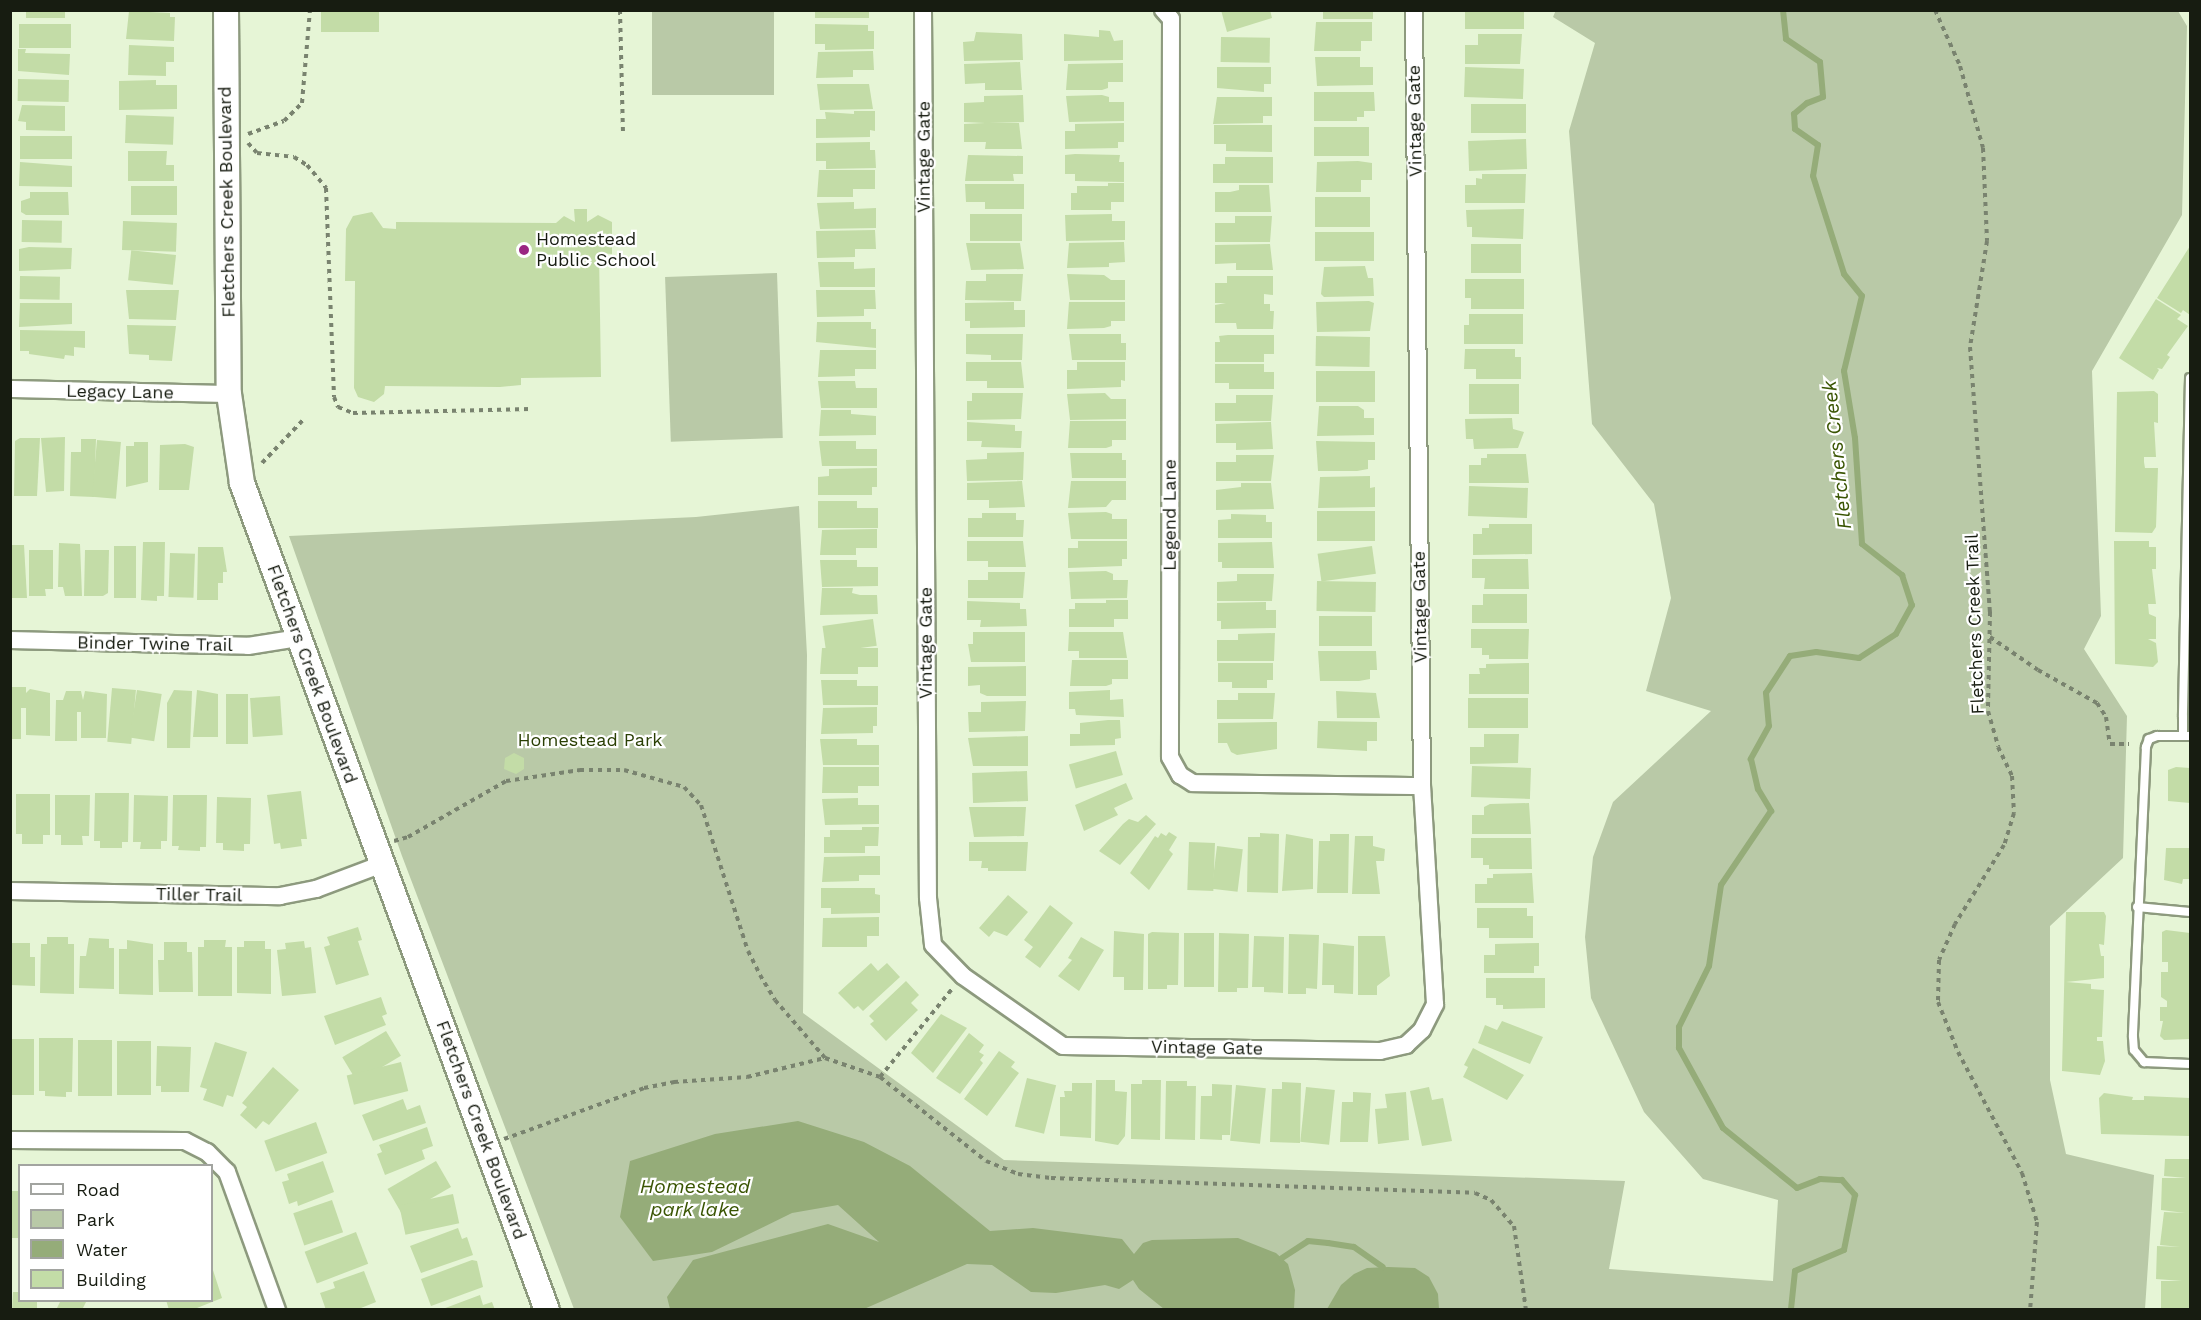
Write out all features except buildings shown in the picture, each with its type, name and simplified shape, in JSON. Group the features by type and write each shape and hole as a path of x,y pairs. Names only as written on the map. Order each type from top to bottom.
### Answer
{"street":[{"name":"Fletchers Creek Boulevard","path":"226,10 229,394 242,483 547,1310"},
{"name":"Vintage Gate","path":"923,10 928,898 933,945 963,976 1063,1046 1380,1051 1406,1045 1422,1030 1435,1004 1422,786 1414,10"},
{"name":"Legend Lane","path":"1163,10 1171,20 1170,757 1179,775 1193,783 1422,786"},
{"name":"Legacy Lane","path":"10,389 229,394"},
{"name":"Binder Twine Trail","path":"10,640 248,646 298,638"},
{"name":"Tiller Trail","path":"10,891 280,896 316,890 382,864"},
{"path":"10,1140 185,1141 207,1152 228,1173 277,1310"}],"lane":[{"path":"2190,378 2187,736 2157,736 2145,747 2137,907 2134,1050 2144,1062 2190,1064"},
{"path":"2137,907 2190,912"}],"path":[{"path":"310,10 302,103 284,121 251,130 244,140 257,153 294,157 307,165 326,188 334,397 341,412 530,409"},
{"path":"620,10 623,135"},
{"name":"Fletchers Creek Trail","path":"1935,10 1960,66 1983,148 1987,241 1970,347 1985,519 1990,637 1988,711 1998,747 2012,776 2014,813 2004,845 1955,924 1939,960 1938,1002 1958,1052 2025,1183 2037,1222 2030,1310"},
{"path":"262,463 303,420"},
{"path":"1990,637 2038,670 2097,703 2106,717 2110,744 2129,744"},
{"path":"393,841 408,837 506,781 580,770 624,770 684,787 701,805 748,951 775,1000 825,1058 880,1077 986,1161 1018,1174 1052,1178 1475,1193 1491,1200 1514,1226 1526,1310"},
{"path":"880,1077 963,976"},
{"path":"486,1145 644,1088 747,1077 825,1058"}],"green space":[{"name":"Homestead Park","path":"1556,10 2178,11 2187,26 2182,215 2092,371 2101,616 2084,649 2127,716 2123,858 2050,926 2050,1080 2066,1154 2154,1175 2145,1309 574,1309 402,856 289,536 696,517 799,506 807,655 803,1013 1004,1160 1625,1181 1609,1269 1773,1281 1778,1200 1703,1179 1644,1112 1591,998 1585,937 1593,857 1613,802 1711,711 1646,691 1671,598 1654,504 1592,424 1569,131 1595,43 1553,17"},
{"path":"652,11 774,11 774,95 652,95"},
{"path":"777,273 783,438 671,442 665,277"}],"water":[{"name":"Homestead park lake","path":"798,1121 864,1142 910,1166 990,1231 1033,1228 1122,1239 1134,1254 1143,1243 1152,1240 1238,1238 1276,1253 1288,1264 1295,1290 1294,1309 1164,1309 1139,1289 1133,1280 1119,1289 1105,1285 1056,1293 1031,1292 992,1265 967,1264 864,1309 670,1309 667,1297 693,1260 828,1224 879,1242 838,1205 792,1213 712,1252 653,1261 620,1217 630,1161 715,1134"},
{"path":"1367,1268 1415,1268 1429,1277 1438,1294 1439,1309 1327,1309 1341,1285 1354,1274"}],"waterway":[{"name":"Fletchers Creek","path":"1783,10 1786,39 1820,62 1823,97 1807,103 1794,114 1795,129 1818,145 1813,176 1844,274 1862,296 1844,371 1855,438 1862,544 1902,575 1912,605 1896,634 1859,658 1816,652 1790,656 1766,693 1769,726 1751,759 1758,789 1771,811 1721,885 1709,966 1679,1027 1679,1048 1723,1128 1797,1188 1820,1179 1842,1180 1855,1195 1844,1250 1795,1271 1791,1310"},
{"path":"1282,1258 1308,1241 1354,1247 1383,1267"}],"place":[{"name":"Homestead Public School","path":"524,250"}]}
